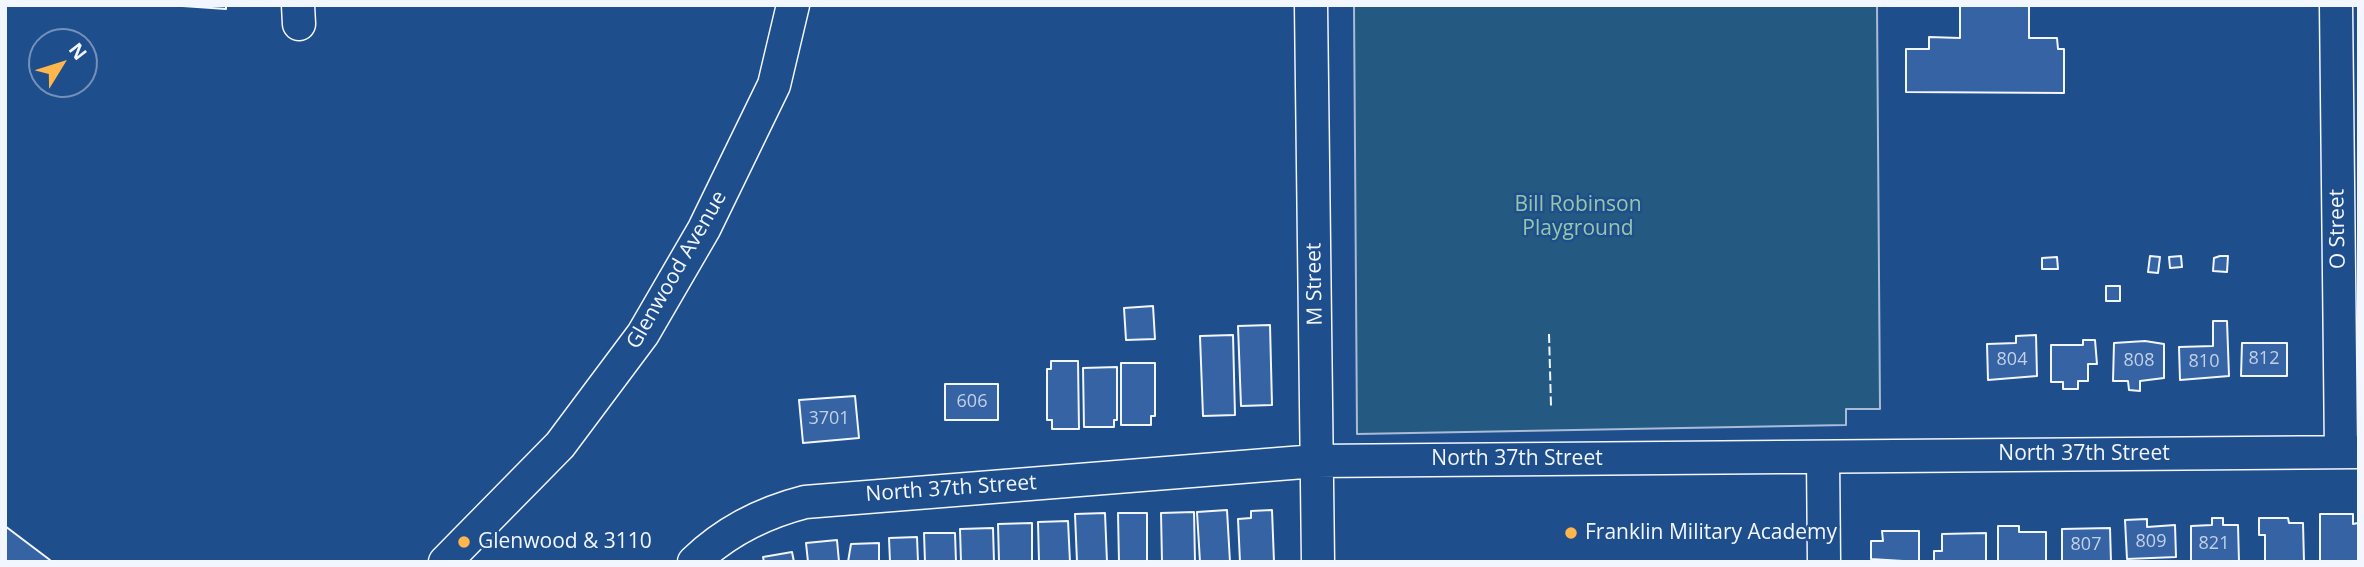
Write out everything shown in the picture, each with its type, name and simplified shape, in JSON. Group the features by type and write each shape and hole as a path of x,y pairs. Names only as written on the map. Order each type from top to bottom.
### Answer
{"street":[{"name":"Glenwood Avenue","path":"445,562 560,445 643,334 704,229 774,85 793,5"},
{"name":"M Street","path":"1311,5 1318,562"},
{"name":"O Street","path":"2343,17 2350,452"},
{"name":"North 37th Street","path":"694,562 720,539 749,521 805,502 1317,461 2350,452"},
{"path":"1823,457 1824,562"}],"green space":[{"name":"Bill Robinson Playground","path":"1354,5 1877,5 1880,409 1846,409 1846,425 1357,434"}],"building":[{"path":"168,5 226,5 226,9"},
{"path":"1960,5 2029,5 2029,38 2057,38 2058,49 2064,49 2064,93 1906,92 1906,49 1929,49 1929,37 1960,38"},
{"path":"2150,256 2160,257 2158,273 2148,272"},
{"path":"2181,256 2182,267 2170,268 2169,257"},
{"path":"2228,256 2227,272 2213,271 2214,258"},
{"path":"2057,257 2058,269 2042,269 2042,258"},
{"path":"2106,286 2120,286 2120,301 2106,301"},
{"path":"1153,306 1155,339 1126,340 1124,308"},
{"path":"2213,321 2227,321 2229,376 2180,380 2179,347 2213,346"},
{"path":"1270,325 1272,405 1241,406 1238,326"},
{"path":"1233,335 1235,415 1203,416 1200,336"},
{"path":"2036,335 2037,376 1988,380 1987,344 2016,343 2016,336"},
{"path":"2083,340 2095,340 2097,364 2088,364 2088,381 2078,381 2078,389 2063,389 2063,382 2051,382 2051,345 2083,345"},
{"path":"2145,341 2164,344 2164,378 2140,381 2140,391 2129,390 2128,381 2113,381 2114,343"},
{"path":"2242,343 2287,343 2287,376 2241,376"},
{"path":"1051,361 1078,361 1079,429 1052,429 1052,420 1047,420 1047,369 1051,369"},
{"path":"1121,363 1155,363 1155,416 1151,416 1151,425 1121,425"},
{"path":"1117,367 1117,420 1114,420 1114,427 1084,427 1083,368"},
{"path":"945,384 998,384 998,420 945,420"},
{"path":"855,396 859,438 803,443 799,400"},
{"path":"1227,510 1230,562 1200,562 1197,512"},
{"path":"1272,510 1274,562 1240,562 1238,519 1251,518 1251,511"},
{"path":"1194,512 1195,562 1162,562 1161,513"},
{"path":"1105,513 1107,562 1077,562 1075,514"},
{"path":"1118,513 1147,513 1147,562 1119,562"},
{"path":"2320,514 2353,514 2353,524 2358,523 2359,562 2320,562"},
{"path":"2212,518 2223,518 2223,525 2238,525 2239,562 2191,562 2191,526 2212,525"},
{"path":"2259,518 2288,518 2289,523 2303,523 2304,562 2265,562 2265,535 2259,535"},
{"path":"2147,519 2147,527 2175,525 2176,557 2127,559 2125,520"},
{"path":"1068,521 1070,562 1039,562 1038,522"},
{"path":"1032,523 1032,562 999,562 998,524"},
{"path":"5,526 50,560 49,562 5,562"},
{"path":"1998,526 2019,526 2019,532 2046,532 2046,562 1998,562"},
{"path":"993,528 994,562 961,562 960,529"},
{"path":"2110,528 2111,562 2062,562 2062,529"},
{"path":"1882,531 1919,531 1919,562 1871,559 1871,541 1883,541"},
{"path":"924,533 955,533 956,562 925,562"},
{"path":"1986,533 1986,562 1934,562 1934,551 1942,551 1942,534"},
{"path":"917,537 918,562 890,562 889,538"},
{"path":"837,540 839,562 808,562 806,543"},
{"path":"879,543 879,562 848,562 851,544"},
{"path":"792,552 794,562 764,562 763,557"}],"fence":[{"path":"1549,334 1551,406"}],"place":[{"name":"Franklin Military Academy","path":"1571,533"},
{"name":"Glenwood & 3110","path":"464,542"}]}
